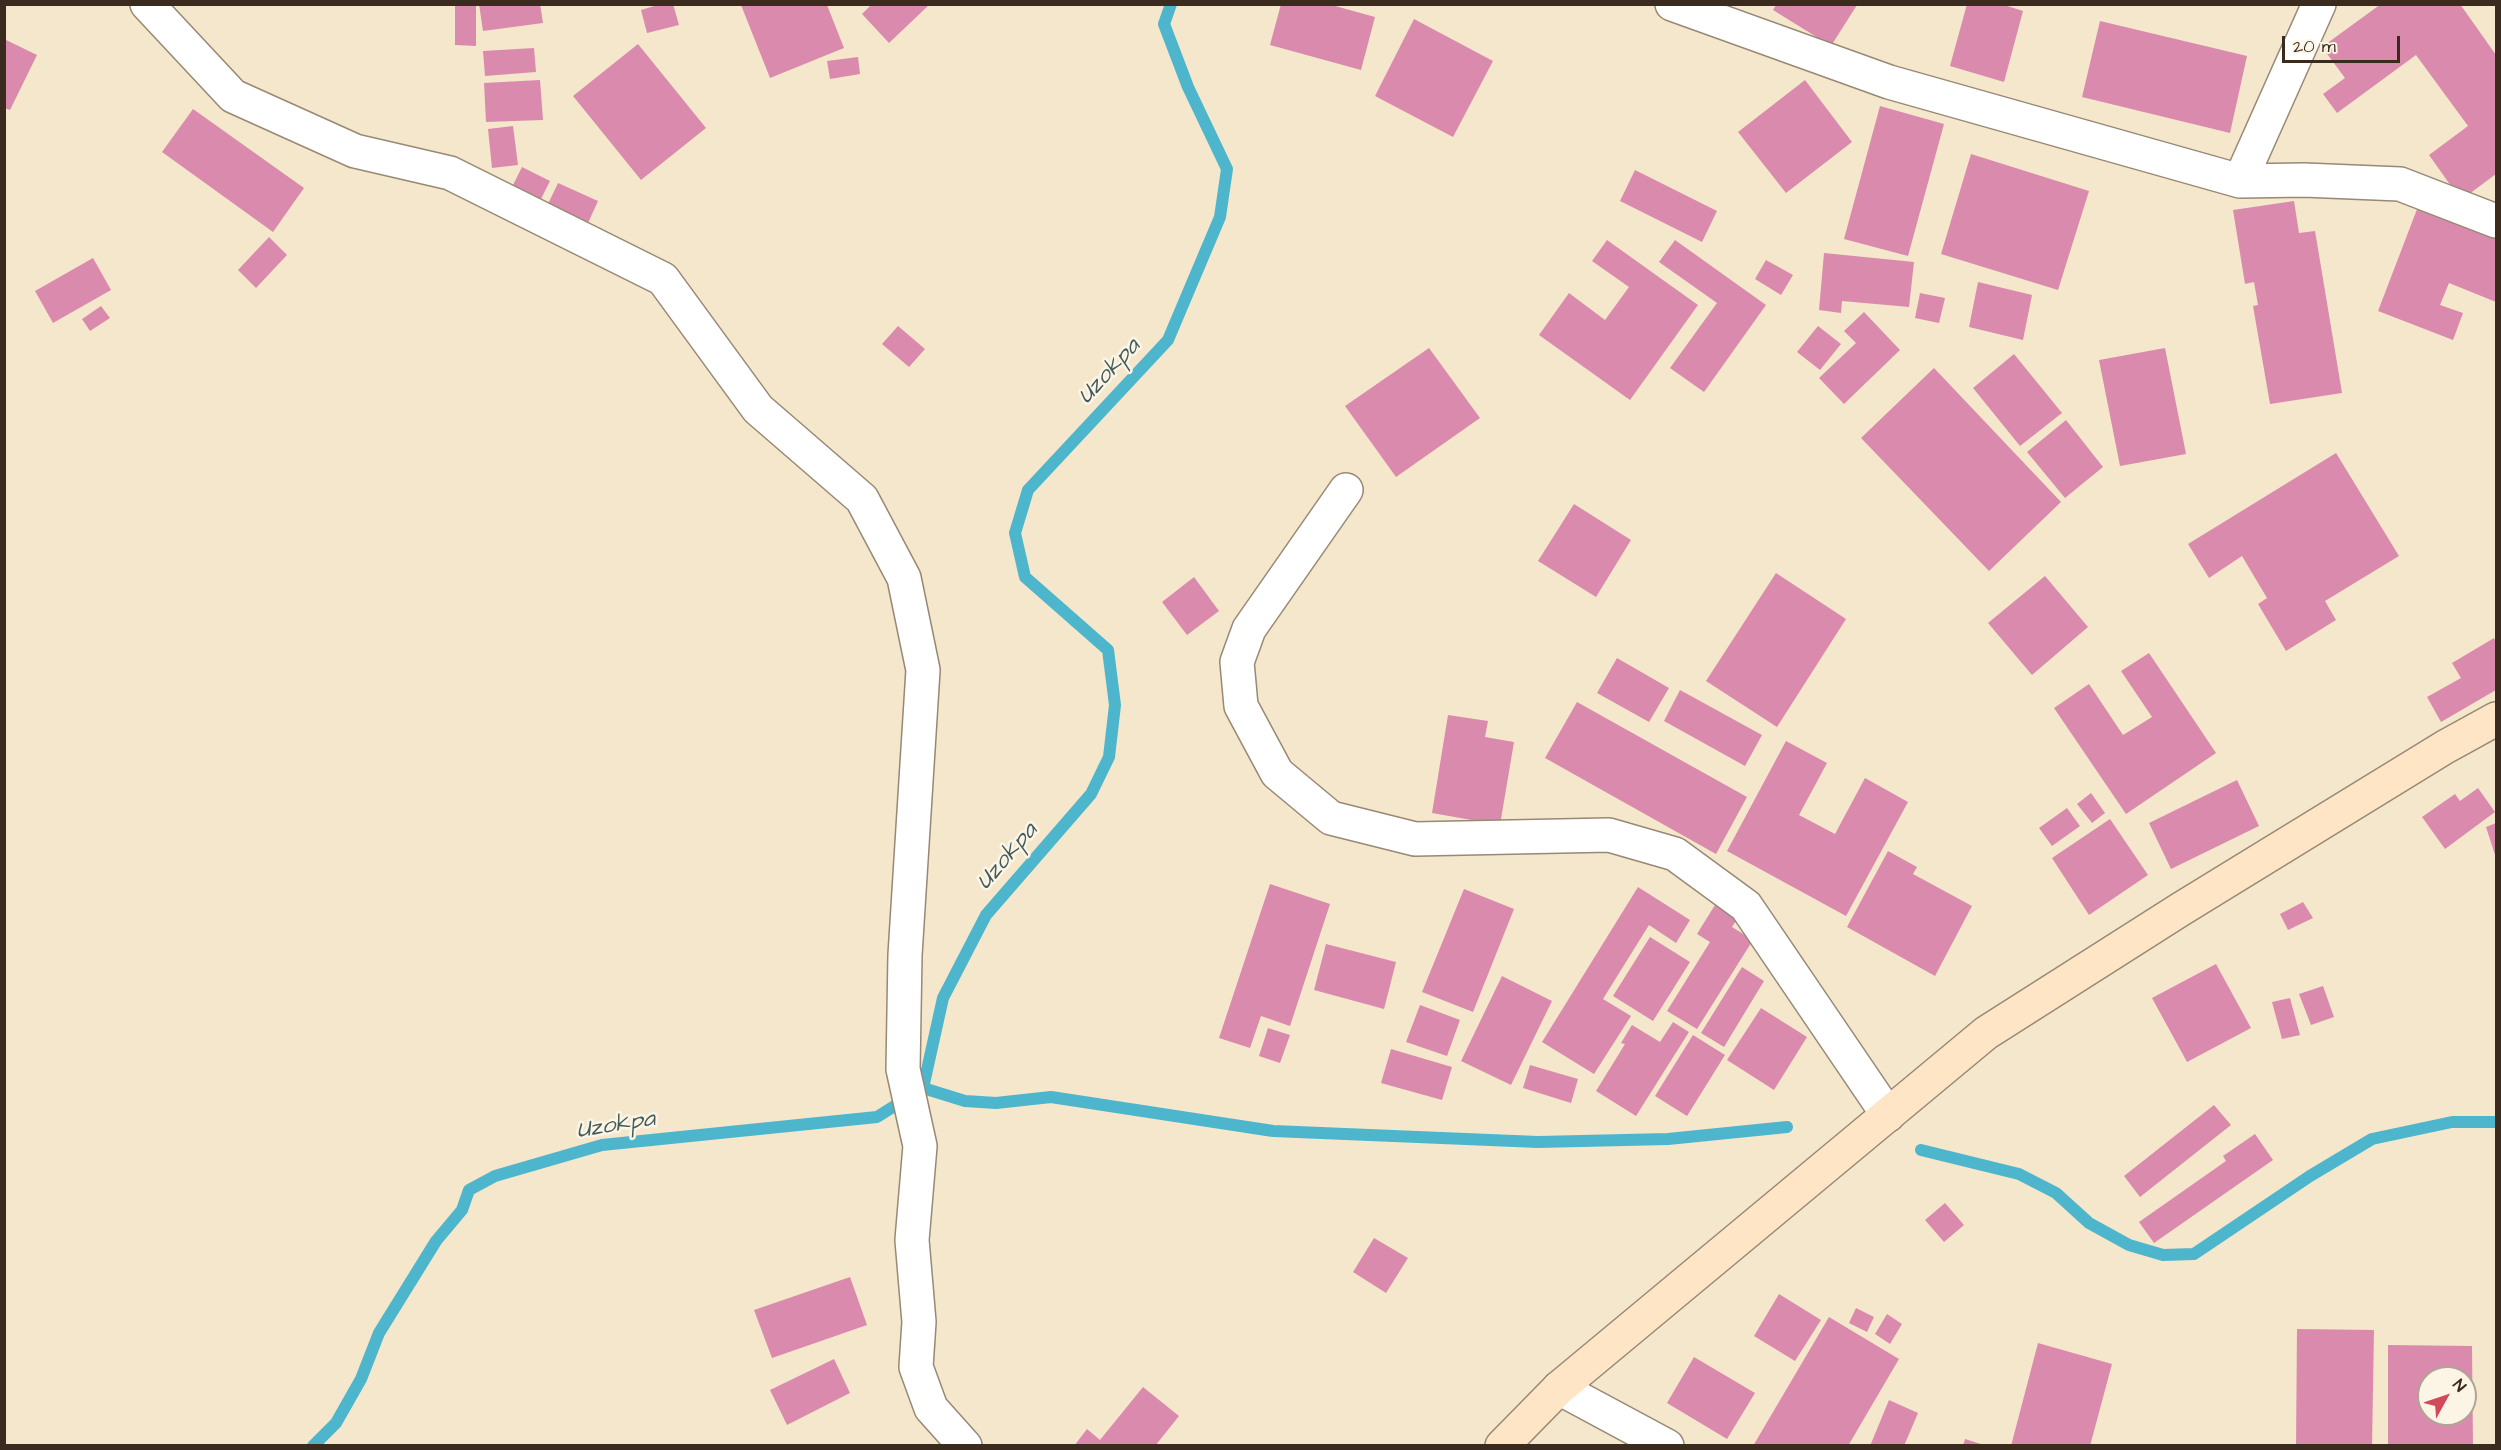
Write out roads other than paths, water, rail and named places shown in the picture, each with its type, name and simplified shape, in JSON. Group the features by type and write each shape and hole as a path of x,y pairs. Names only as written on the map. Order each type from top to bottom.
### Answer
{"street":[{"path":"147,4 233,96 355,151 450,173 663,279 758,409 862,499 904,578 922,670 905,955 903,1069 920,1146 912,1240 919,1322 916,1367 931,1408 965,1446"},
{"path":"1672,4 1889,82 2240,181 2304,180 2400,184 2496,221"},
{"path":"2240,181 2319,4"},
{"path":"1346,490 1249,629 1237,662 1240,706 1277,772 1331,818 1415,839 1609,835 1675,854 1746,906 1888,1115"},
{"path":"1502,1446 1559,1388 1986,1033 2181,909 2445,747 2496,719"},
{"path":"1559,1388 1667,1446"}],"waterway":[{"name":"Uzokpa","path":"313,1446 336,1423 361,1379 379,1333 436,1241 462,1210 469,1190 495,1176 602,1145 877,1117 923,1088 943,998 986,915 1091,794 1109,757 1115,705 1108,650 1025,577 1015,533 1028,490 1168,340 1220,217 1227,169 1188,87 1164,24 1171,4"},
{"path":"923,1088 965,1101 996,1103 1051,1097 1273,1131 1538,1142 1668,1139 1787,1127"},
{"path":"1921,1150 2019,1174 2056,1193 2089,1223 2129,1245 2163,1255 2194,1254 2310,1176 2372,1139 2452,1122 2496,1122"}]}
